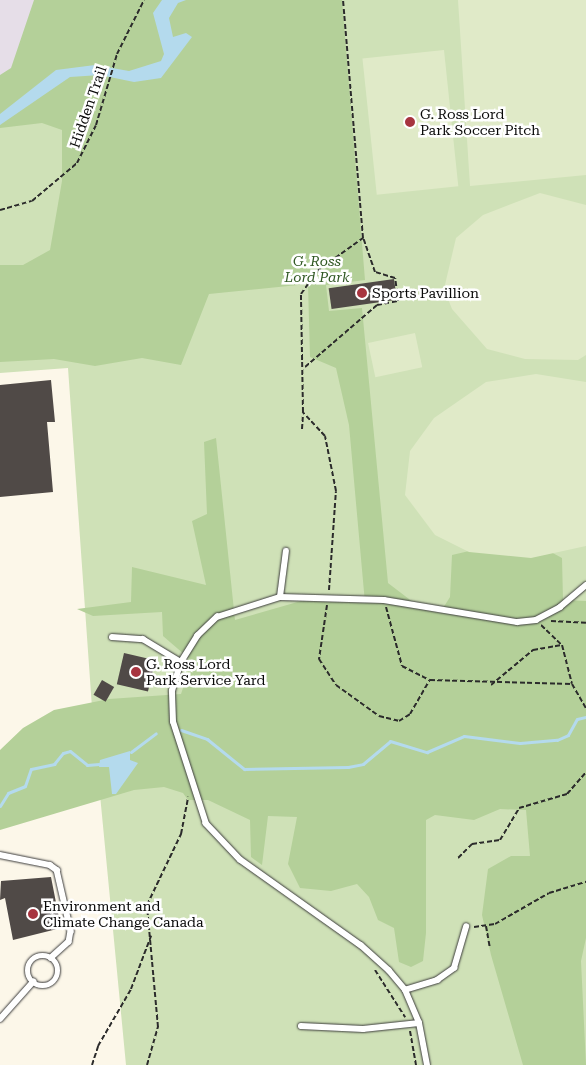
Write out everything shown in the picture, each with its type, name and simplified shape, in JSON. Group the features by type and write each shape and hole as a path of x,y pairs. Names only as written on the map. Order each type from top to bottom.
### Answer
{"lane":[{"path":"280,597 286,551"},
{"path":"427,1065 419,1023 405,990 369,952 217,839 188,787 171,707 181,662 197,636 217,617 280,597 328,596 384,600 500,621 536,620 586,585"},
{"path":"112,637 143,639 181,662"},
{"path":"0,855 42,862 57,870 70,931 69,942 52,958 38,957 30,964 33,982"},
{"path":"405,990 435,981 454,968 466,927"},
{"path":"33,982 42,986 55,980 58,971 52,958"},
{"path":"0,1020 33,982"},
{"path":"301,1026 408,1025 419,1023"}],"path":[{"name":"Hidden Trail","path":"0,210 32,201 77,163 105,92 117,54 144,0"},
{"path":"305,367 377,305 398,301 395,278 380,275 363,238 343,0"},
{"path":"302,429 305,367 301,294 317,271 363,238"},
{"path":"303,412 325,436 336,491 328,596 319,659 336,685 379,716 399,721 410,714 430,680"},
{"path":"384,600 402,666 430,680 491,685 572,684"},
{"path":"536,620 586,623"},
{"path":"536,620 562,645 572,684 586,708"},
{"path":"491,685 533,650 562,645"},
{"path":"458,858 472,844 500,840 519,808 567,794 586,772"},
{"path":"147,1065 158,1027 147,905 181,834 188,787"},
{"path":"188,787 188,796 192,807"},
{"path":"466,927 486,926 566,886 586,882"},
{"path":"486,926 490,948"},
{"path":"92,1065 98,1046 131,989 151,936"},
{"path":"370,965 395,996 408,1025 416,1065"}],"shaded area":[{"path":"0,0 41,0 23,69 0,83"}],"green space":[{"path":"34,0 342,0 365,280 326,285 329,311 362,308 388,583 422,609 440,613 450,597 452,555 482,548 549,551 562,558 563,600 586,601 586,938 581,961 586,1065 523,1065 491,955 482,915 488,869 511,856 530,856 526,810 500,809 474,820 435,815 426,820 426,933 423,961 411,967 399,962 394,928 378,920 369,897 357,884 331,891 300,888 288,864 297,817 268,816 262,865 251,857 250,820 208,800 188,800 183,793 164,787 134,790 0,830 0,750 23,728 54,710 109,699 181,694 192,661 163,636 162,612 93,616 77,609 131,602 132,567 206,585 192,521 207,514 204,442 216,438 235,620 301,601 365,603 349,425 336,368 310,357 308,284 209,294 181,365 142,358 95,366 54,359 0,362 0,265 23,265 50,250 62,181 62,130 42,123 0,128 0,75 11,68"},
{"name":"G. Ross Lord Park","path":"41,0 586,0 586,1065 126,1065 93,722 68,368 0,373 0,83 23,69"},
{"path":"458,0 586,0 586,175 470,186"},
{"name":"G. Ross Lord Park Soccer Pitch","path":"444,50 458,186 377,195 362,59"},
{"path":"540,193 586,205 586,355 578,360 525,359 487,349 452,309 444,289 456,238 483,215"},
{"path":"415,333 422,367 375,377 368,343"},
{"path":"536,374 586,382 586,546 531,558 469,552 435,535 405,495 410,451 434,418 486,382"}],"water":[{"path":"162,0 186,0 178,3 169,18 173,37 186,33 192,37 161,78 134,82 100,75 70,77 0,125 0,114 56,70 95,65 129,71 161,61 164,54 153,13"},
{"path":"130,751 130,760 138,763 116,794 112,794 109,767 99,767 100,760"}],"building":[{"name":"Sports Pavillion","path":"394,279 397,300 332,309 329,288"},
{"path":"51,380 55,422 47,422 53,492 0,497 0,385"},
{"name":"G. Ross Lord Park Service Yard","path":"124,653 155,660 148,691 117,684"},
{"path":"102,680 114,687 106,702 94,695"},
{"name":"Environment and Climate Change Canada","path":"51,877 61,928 13,940 5,898 0,900 1,881"}],"waterway":[{"path":"181,730 207,739 244,769 348,767 363,764 390,741 427,752 464,736 520,743 557,740 568,735 577,719 586,717"},
{"path":"131,752 156,733"},
{"path":"0,806 8,793 25,786 31,769 54,764 63,753 70,751 87,765 99,764"}],"place":[{"name":"G. Ross Lord Park Soccer Pitch","path":"410,122"},
{"name":"Sports Pavillion","path":"362,293"},
{"name":"G. Ross Lord Park Service Yard","path":"136,672"},
{"name":"Environment and Climate Change Canada","path":"33,914"}]}
